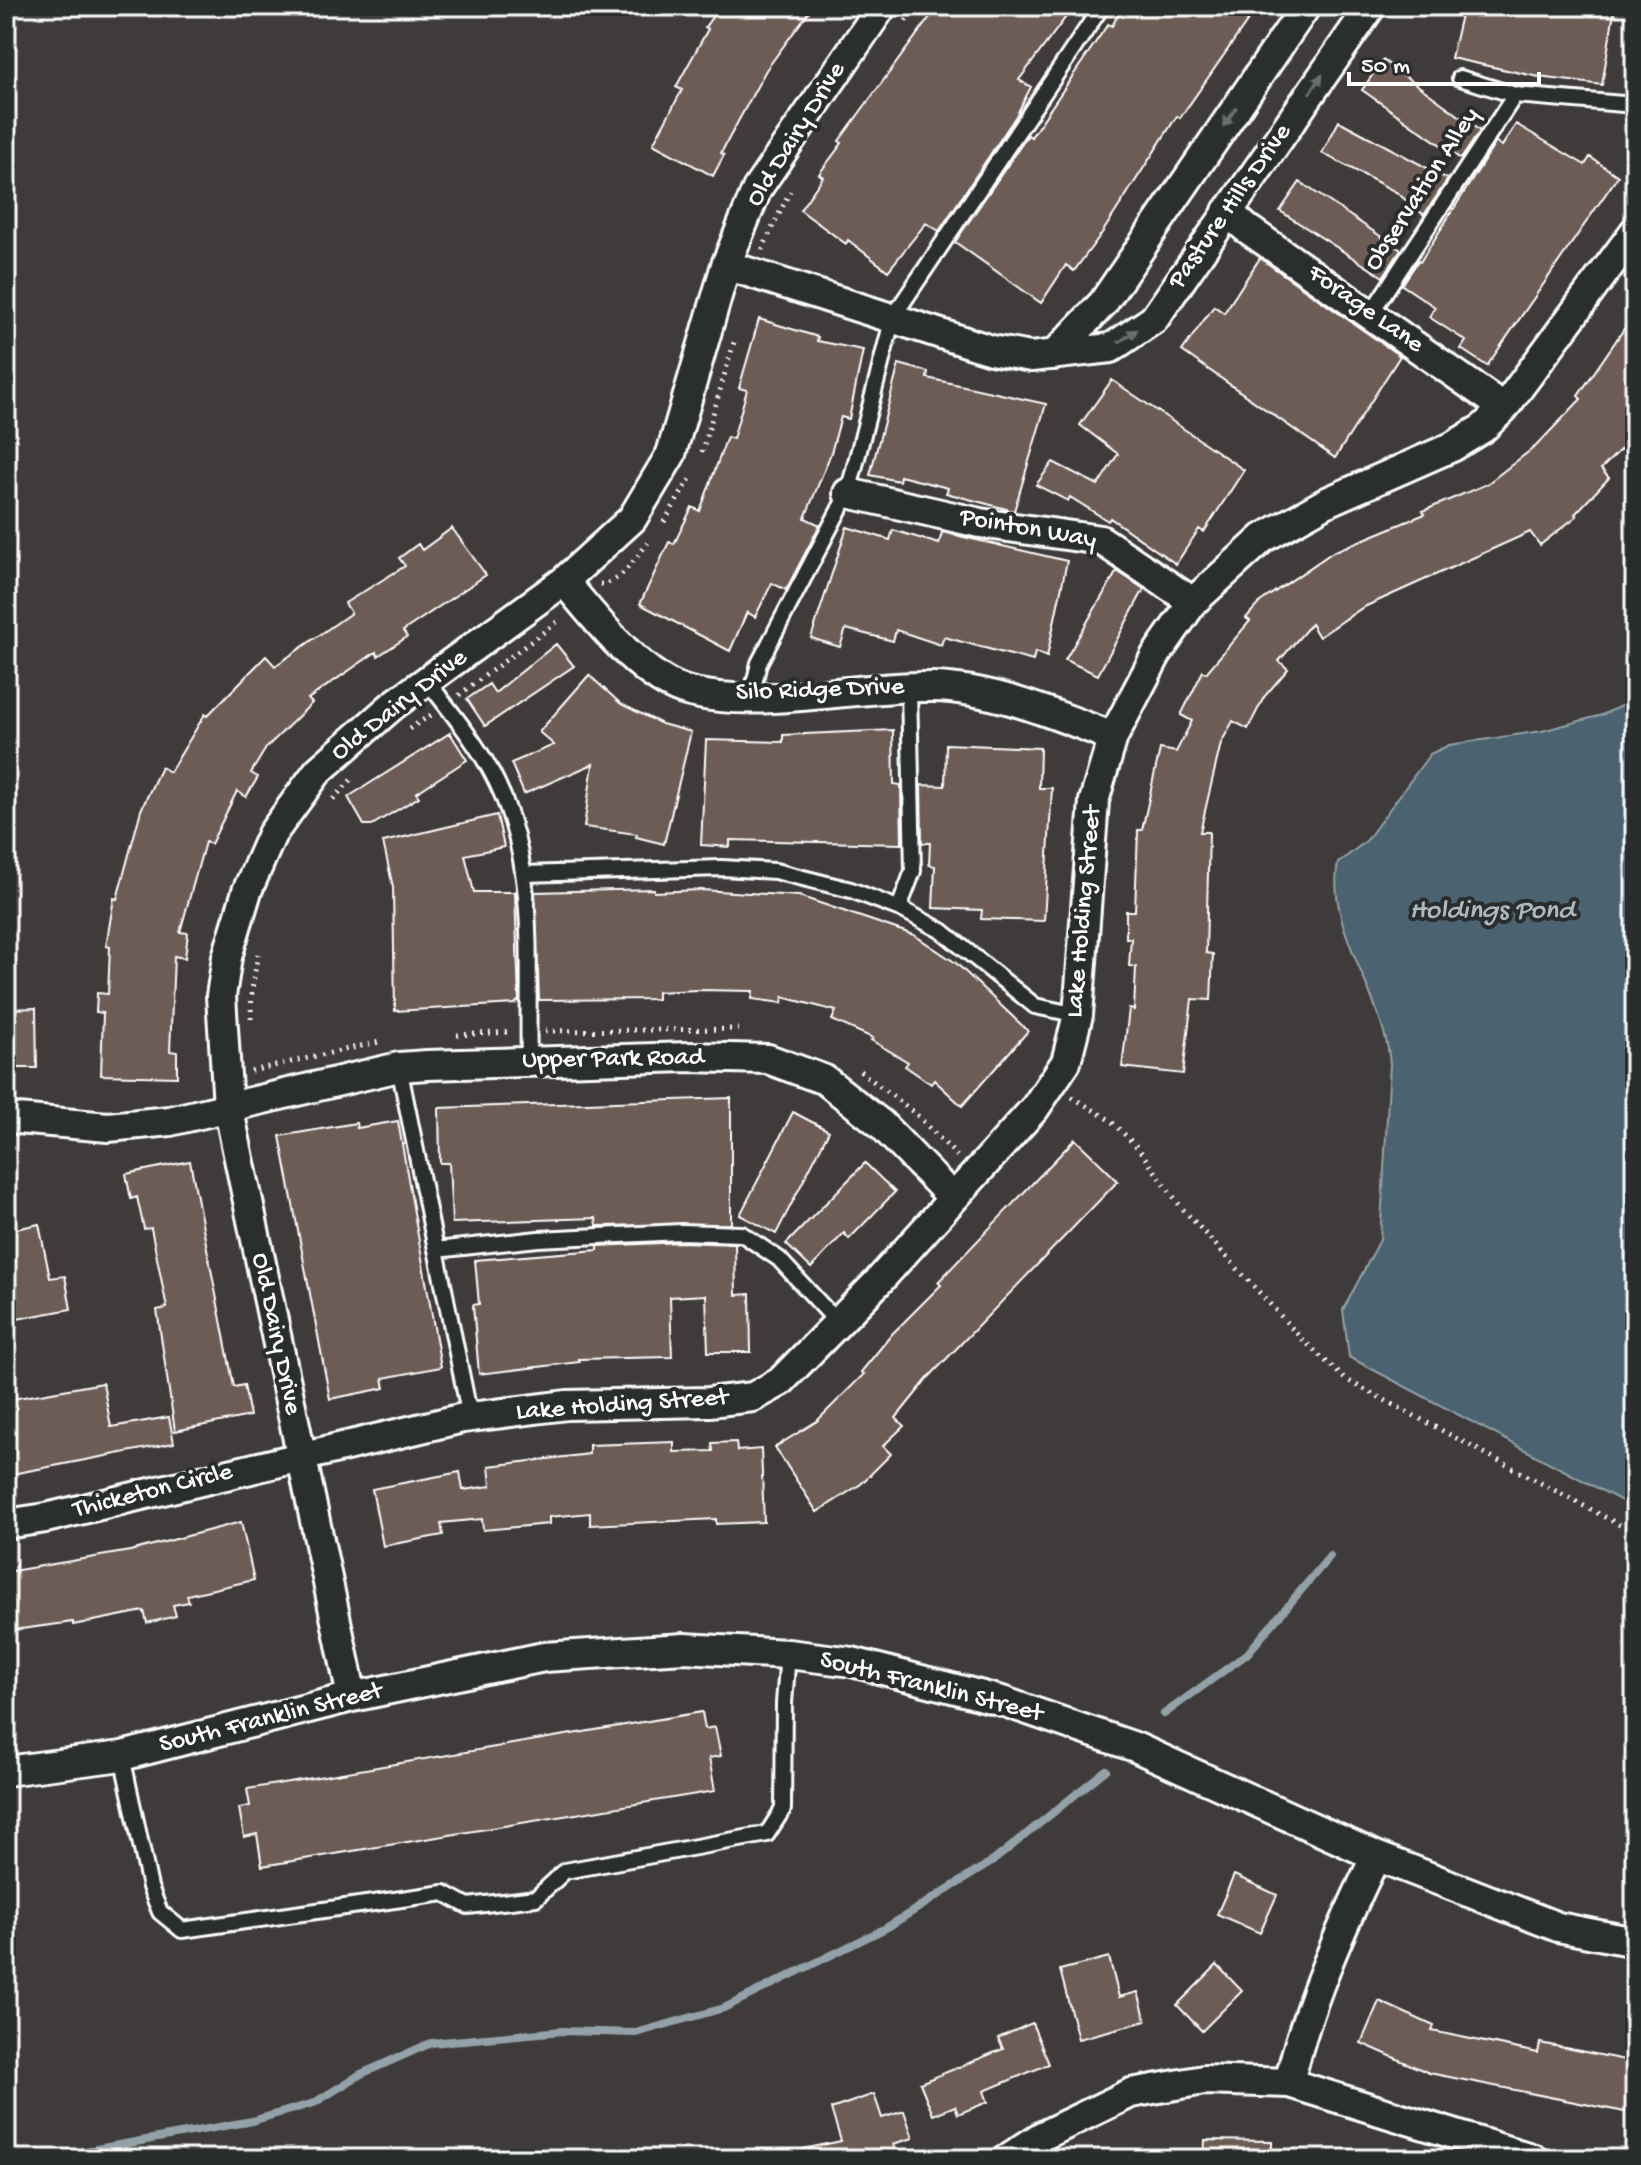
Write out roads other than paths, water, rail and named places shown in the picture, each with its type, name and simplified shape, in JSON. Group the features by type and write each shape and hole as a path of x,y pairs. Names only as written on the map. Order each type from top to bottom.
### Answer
{"street":[{"name":"Old Dairy Drive","path":"352,1697 228,1106 221,996 227,957 247,891 272,834 318,771 392,706 564,581 632,519 671,454 726,265 757,189 882,6"},
{"name":"Pasture Hills Drive","path":"1054,355 1103,303 1306,6"},
{"name":"Pasture Hills Drive","path":"726,265 991,350 1031,357 1111,348 1154,319 1371,6"},
{"name":"Forage Lane","path":"1227,211 1246,228 1504,408"},
{"name":"Lake Holding Street","path":"300,1455 470,1417 567,1405 709,1402 753,1397 780,1382 1035,1108 1066,1062 1078,1015 1094,801 1113,737 1156,655 1193,602 1263,538 1329,501 1452,447 1483,428 1504,408 1635,231"},
{"name":"Pointon Way","path":"848,493 980,523 1101,540 1193,602"},
{"name":"Silo Ridge Drive","path":"564,581 639,664 688,692 751,697 935,687 1002,698 1113,737"},
{"name":"Upper Park Road","path":"228,1106 399,1067 768,1059 825,1080 881,1124 952,1197"},
{"path":"6,1118 108,1127 170,1121 228,1106"},
{"name":"Thicketon Circle","path":"6,1524 127,1499 300,1455"},
{"name":"South Franklin Street","path":"6,1771 122,1756 352,1697 544,1657 684,1648 788,1654 852,1662 1002,1701 1135,1747 1376,1856 1558,1927 1635,1942"},
{"path":"1289,2083 1352,1905 1376,1856"},
{"path":"1007,2159 1042,2136 1131,2093 1204,2080 1289,2083 1534,2159"}],"lane":[{"path":"751,697 759,663 848,493 893,317 1102,6"},
{"path":"1460,78 1515,95 1635,105"},
{"name":"Observation Alley","path":"1371,313 1515,95"},
{"path":"427,681 491,771 510,814 528,907 529,1062"},
{"path":"899,908 913,871 909,688"},
{"path":"524,874 722,868 775,871 851,890 899,908 942,931 1035,1006 1078,1015"},
{"path":"399,1067 470,1417"},
{"path":"436,1250 538,1239 681,1232 742,1234 779,1259 838,1323"},
{"path":"122,1756 150,1887 160,1912 182,1930 444,1893 468,1906 536,1898 565,1871 767,1834 783,1809 784,1703 788,1654"}],"water":[{"name":"Holdings Pond","path":"1635,699 1635,1508 1349,1357 1343,1310 1380,1240 1390,1064 1378,1014 1347,938 1336,888 1338,863 1366,841 1430,754 1449,745 1542,731 1602,715"}],"waterway":[{"path":"1164,1714 1247,1654 1330,1556"},
{"path":"41,2159 252,2121 314,2103 361,2074 431,2043 562,2031 636,2033 724,2008 886,1928 993,1861 1106,1770"}]}
